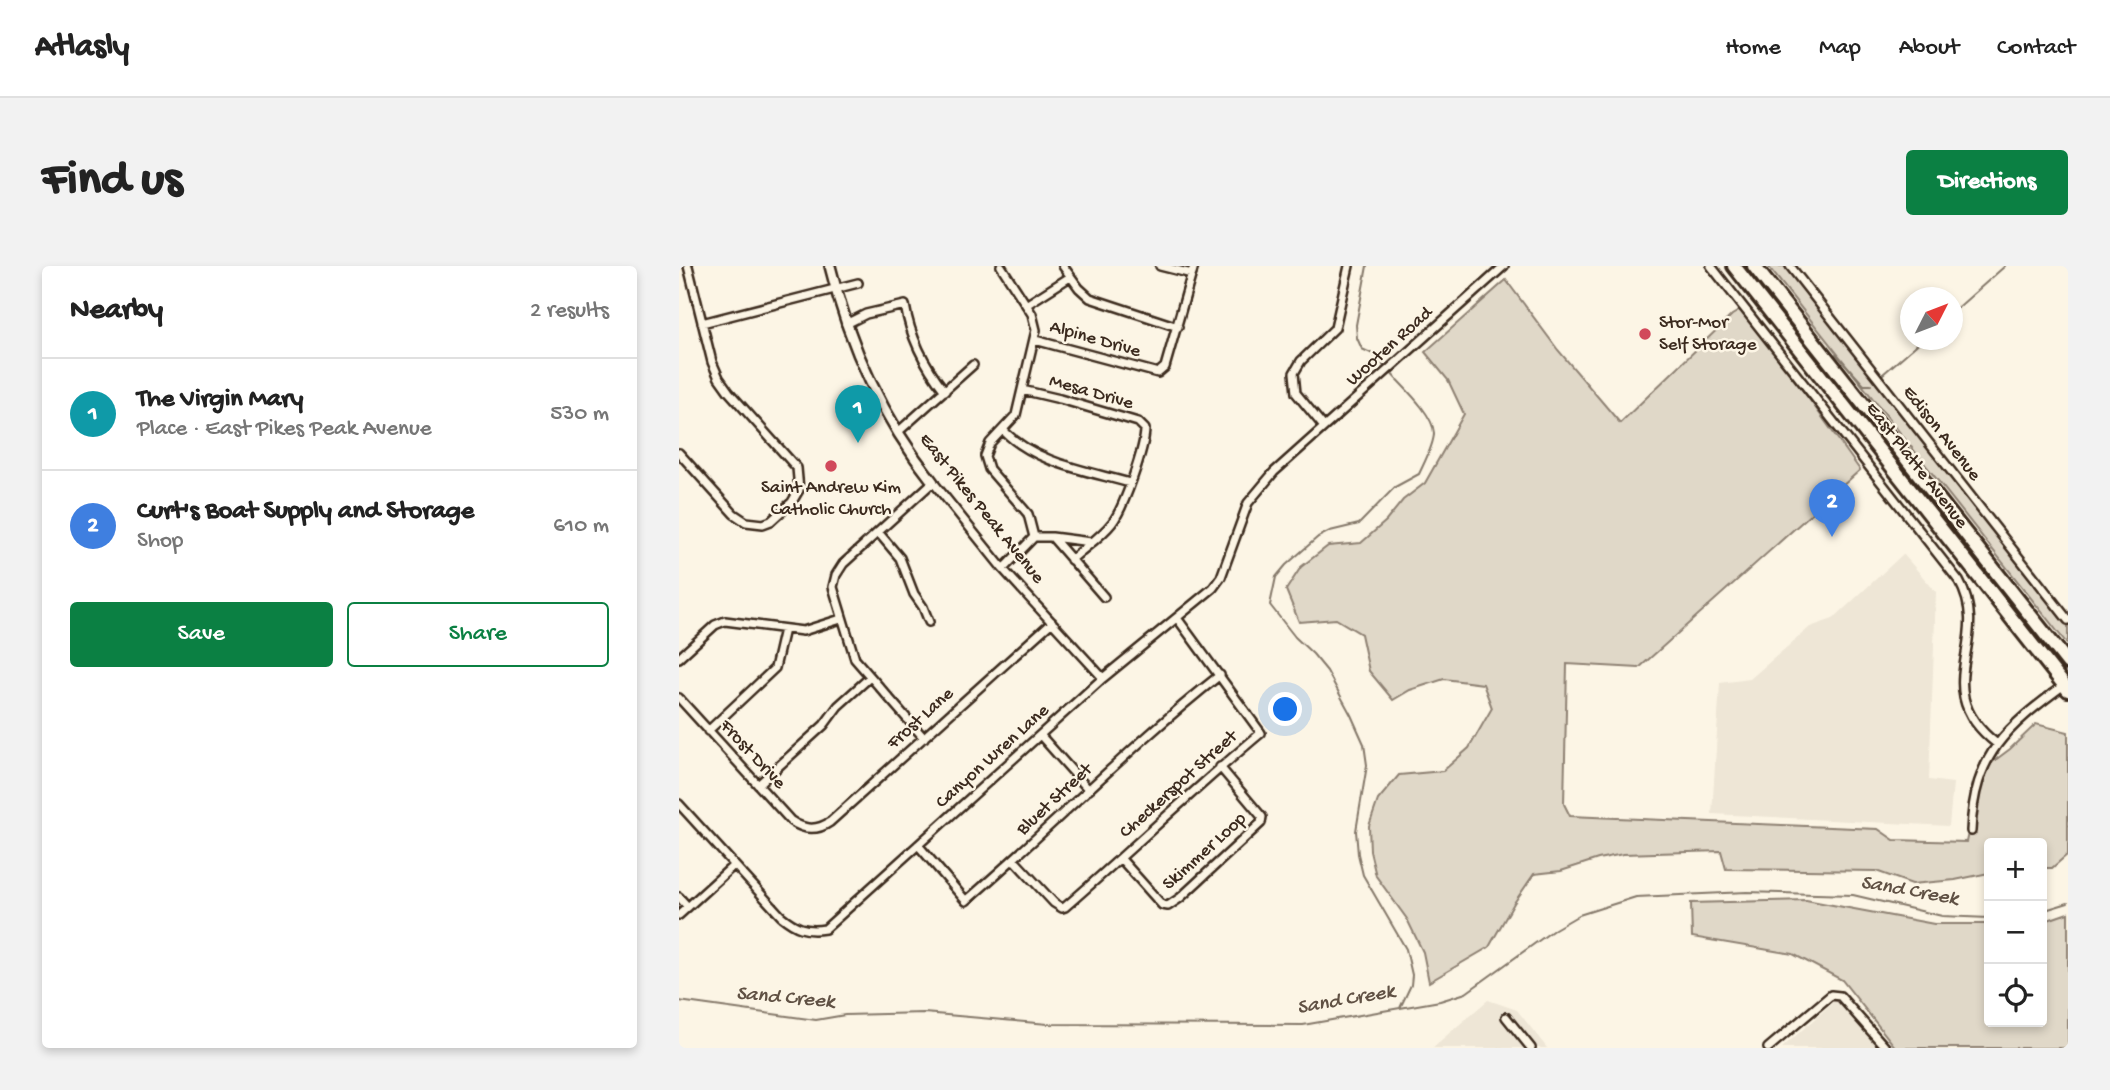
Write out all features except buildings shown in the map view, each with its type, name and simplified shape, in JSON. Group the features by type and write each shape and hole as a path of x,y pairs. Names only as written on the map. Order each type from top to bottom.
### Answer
{"highway":[{"name":"East Platte Avenue","path":"1734,266 2033,646 2067,682"},
{"name":"East Platte Avenue","path":"1754,266 2068,663"}],"street":[{"path":"679,453 734,514 746,522 755,524 771,521 784,511 799,490 797,468 724,385 712,362 688,266"},
{"name":"East Pikes Peak Avenue","path":"830,266 846,324 869,381 898,432 933,482 1003,569 1103,678"},
{"path":"1001,266 1026,304 1036,325 1016,415 990,443 982,456 989,469 1028,514 1034,537"},
{"path":"1063,266 1090,298 1178,327"},
{"path":"1160,266 1193,270"},
{"path":"1324,427 1296,393 1294,373 1301,361 1335,328 1349,266"},
{"name":"Wooten Road","path":"1298,452 1504,266"},
{"path":"1711,266 1959,581 1968,599 1970,622 1962,670 1963,694 1981,732 1997,744"},
{"name":"Edison Avenue","path":"1790,266 2068,620"},
{"name":"Alpine Drive","path":"1034,340 1158,373 1165,367 1193,270"},
{"path":"1026,304 1070,277"},
{"path":"702,323 858,282"},
{"path":"846,324 866,314 905,305 911,333 926,363 945,391"},
{"path":"898,432 973,365"},
{"name":"Mesa Drive","path":"1022,390 1072,402 1142,425 1145,434 1118,515 1106,530 1071,560"},
{"path":"1003,430 1016,442 1050,459 1130,483"},
{"name":"Canyon Wren Lane","path":"679,804 781,916 797,929 825,929 1103,678 1213,588 1221,577 1248,503 1274,472 1298,452"},
{"path":"924,738 855,659 833,587 843,564 933,482"},
{"path":"754,534 755,524"},
{"path":"878,532 900,558 914,594 929,622"},
{"path":"1003,569 1034,537 1090,542"},
{"path":"1052,537 1104,597"},
{"name":"Checkerspot Street","path":"1014,860 1054,903 1062,908 1121,859 1220,767 1261,733 1177,618"},
{"path":"679,657 715,625 725,621 809,630 841,619"},
{"name":"Frost Lane","path":"806,828 818,829 830,822 1052,622"},
{"path":"708,731 775,668 784,629"},
{"name":"Bluet Street","path":"918,845 966,901 1169,716 1220,675"},
{"path":"758,785 824,725 838,706 869,678"},
{"path":"1971,831 1977,784 1985,763 1997,744 2021,718 2067,682"},
{"name":"Frost Drive","path":"679,698 792,821 806,828"},
{"path":"1041,736 1089,790"},
{"name":"Skimmer Loop","path":"1121,859 1162,905 1168,906 1217,865 1261,823 1262,817 1220,767"},
{"path":"679,915 734,865"},
{"path":"679,897 688,907"},
{"path":"1767,1048 1831,995 1840,996 1886,1048"},
{"path":"1506,1017 1531,1048"}],"shaded area":[{"path":"1768,266 1786,266 2008,544 2068,624 2068,645"},
{"path":"1506,280 1558,350 1620,423 1732,315 1744,308 1860,470 1639,668 1567,664 1564,804 1570,816 1878,829 1894,840 1966,842 1982,770 2010,749 2036,724 2068,732 2068,854 2052,868 2047,868 2047,838 1984,838 1984,874 1912,884 1876,871 1726,869 1721,851 1623,854 1598,859 1561,871 1534,874 1489,947 1429,982 1423,952 1407,919 1376,876 1370,851 1369,826 1378,800 1399,775 1443,771 1469,748 1492,708 1483,684 1444,679 1410,690 1393,700 1369,671 1361,634 1336,619 1299,622 1286,590 1301,567 1328,546 1361,543 1386,521 1403,500 1425,483 1464,414 1448,380 1425,352"},
{"path":"1903,554 1936,592 1929,780 1953,783 1949,826 1712,814 1720,683 1750,679 1810,627 1833,619"},
{"path":"1806,900 1934,924 1984,924 1984,1027 2047,1027 2047,920 2068,913 2068,1048 1896,1048 1842,980 1793,954 1692,937 1691,903"},
{"path":"1840,996 1886,1048 1782,1048"},
{"path":"1488,1000 1517,1010 1547,1048 1432,1048"}],"waterway":[{"path":"1367,266 1356,325 1357,338 1362,349 1373,354 1385,367"},
{"path":"1963,303 2005,266"},
{"path":"1883,374 1911,350"},
{"path":"1836,354 1864,385 1871,385"},
{"path":"1389,371 1422,408 1432,425 1432,443 1419,474 1395,487 1359,524 1318,537 1286,565 1276,577 1270,605 1327,671 1364,744 1367,765 1356,831 1358,854 1363,875 1406,949 1412,975 1411,985 1400,1008"},
{"name":"Sand Creek","path":"679,1001 816,1020 845,1015 924,1013 1048,1024 1303,1025 1440,1001 1466,993 1555,929 1579,915 1636,897 1747,892 1853,895 1942,916 1984,918"},
{"name":"Sand Creek","path":"2047,909 2068,903"}],"place":[{"name":"Stor-Mor Self Storage","path":"1645,334"},
{"name":"The Virgin Mary","path":"858,443"},
{"name":"Saint Andrew Kim Catholic Church","path":"831,466"},
{"name":"Curt's Boat Supply and Storage","path":"1832,537"}]}
